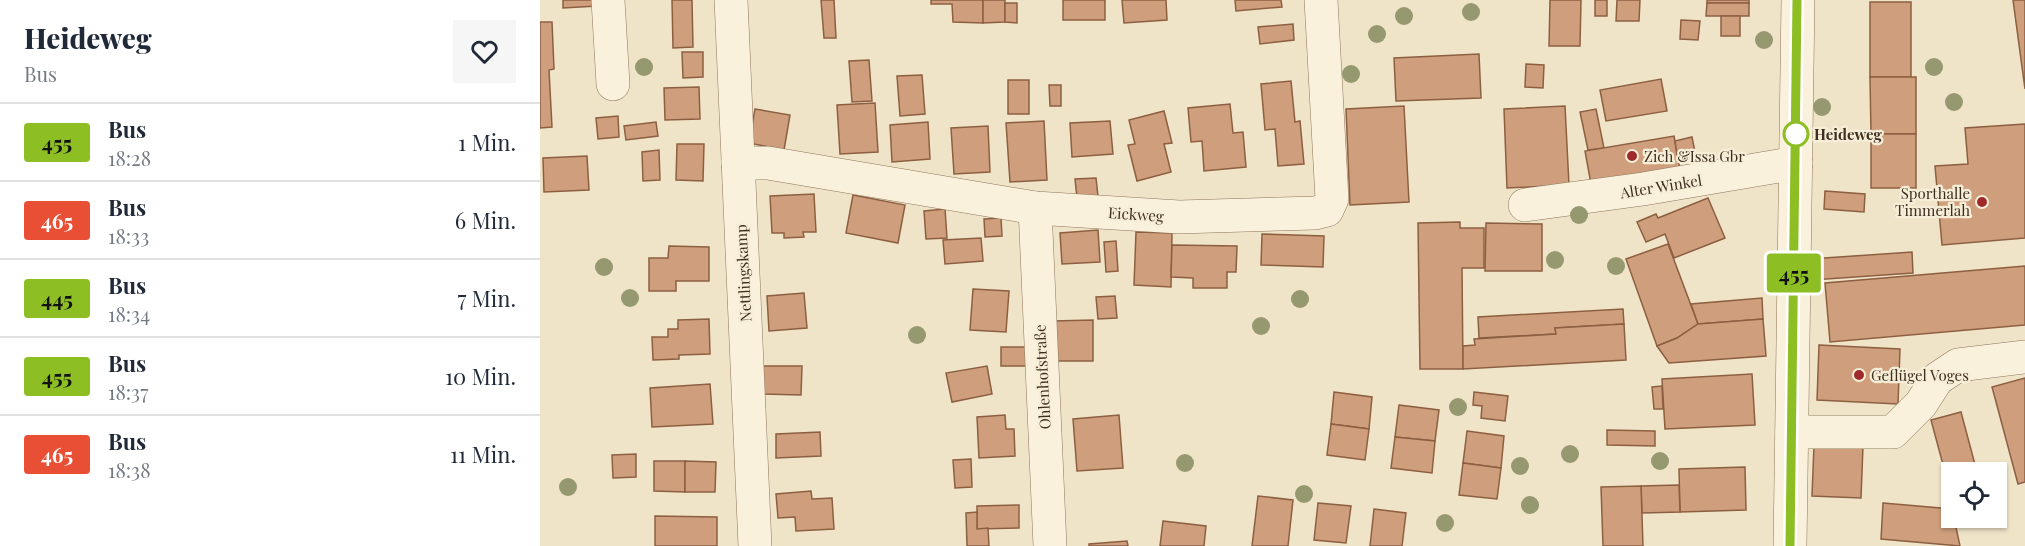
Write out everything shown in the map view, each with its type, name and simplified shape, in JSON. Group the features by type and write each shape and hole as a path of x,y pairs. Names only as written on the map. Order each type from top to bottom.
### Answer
{"street":[{"path":"608,0 612,84"},
{"name":"Nettlingskamp","path":"731,0 755,546"},
{"name":"Eickweg","path":"738,163 768,163 1035,208 1179,217 1315,213 1327,210 1332,199 1321,0"},
{"path":"1790,546 1797,0"},
{"name":"Alter Winkel","path":"1525,205 1643,189 1796,163"},
{"name":"Ohlenhofstraße","path":"1035,208 1050,546"},
{"path":"1792,432 1893,432 1921,404 1937,379 1958,365 2025,357"}],"building":[{"path":"563,0 596,0 597,6 563,8"},
{"path":"672,0 692,0 693,47 673,48"},
{"path":"821,0 834,0 836,38 824,38"},
{"path":"931,0 983,0 983,23 953,22 952,4 931,4"},
{"path":"983,0 1005,0 1005,22 983,23"},
{"path":"1063,0 1105,0 1105,20 1063,20"},
{"path":"1122,0 1166,0 1167,20 1124,23"},
{"path":"1235,0 1281,0 1282,7 1236,11"},
{"path":"1550,0 1581,0 1580,46 1549,46"},
{"path":"1595,0 1607,0 1607,16 1595,16"},
{"path":"1617,0 1640,0 1639,21 1616,21"},
{"path":"1707,0 1749,0 1749,3 1707,3"},
{"path":"2013,0 2025,0 2025,89"},
{"path":"1870,2 1911,2 1911,77 1870,77"},
{"path":"1005,3 1017,3 1017,23 1005,22"},
{"path":"1707,3 1749,3 1749,16 1706,16"},
{"path":"1721,16 1740,16 1740,36 1721,36"},
{"path":"1681,20 1700,21 1698,40 1680,39"},
{"path":"540,22 552,22 554,69 549,70 552,127 540,128"},
{"path":"1293,24 1294,40 1260,44 1258,27"},
{"path":"682,52 703,52 703,77 683,78"},
{"path":"1479,54 1481,98 1396,101 1394,58"},
{"path":"869,60 872,101 852,102 849,61"},
{"path":"1526,64 1544,65 1543,88 1525,87"},
{"path":"922,75 925,114 900,116 897,76"},
{"path":"1870,77 1916,77 1916,134 1871,134"},
{"path":"1661,79 1667,111 1606,121 1600,90"},
{"path":"1008,80 1029,80 1029,114 1008,114"},
{"path":"1291,81 1295,122 1300,121 1304,164 1278,166 1275,129 1265,130 1261,84"},
{"path":"1049,85 1061,85 1061,106 1050,106"},
{"path":"699,87 700,119 665,120 664,88"},
{"path":"875,103 878,152 840,154 837,105"},
{"path":"1230,104 1233,133 1243,132 1246,167 1204,171 1202,141 1191,142 1188,108"},
{"path":"1404,106 1409,202 1350,205 1346,109"},
{"path":"1565,106 1569,185 1507,188 1504,109"},
{"path":"755,109 790,115 784,150 749,143"},
{"path":"1596,109 1604,148 1588,150 1580,112"},
{"path":"1164,111 1172,143 1164,144 1171,172 1137,181 1128,145 1135,144 1129,120"},
{"path":"618,116 619,137 598,139 596,118"},
{"path":"1044,121 1047,180 1010,182 1006,123"},
{"path":"1110,121 1113,154 1072,157 1070,123"},
{"path":"656,122 658,136 626,140 624,126"},
{"path":"928,122 930,159 892,162 890,125"},
{"name":"Sporthalle Timmerlah","path":"2025,124 2025,238 1942,245 1935,166 1968,164 1965,128"},
{"path":"988,126 990,172 954,174 951,128"},
{"path":"1871,134 1916,134 1916,188 1871,188"},
{"name":"Zich &Issa Gbr","path":"1674,136 1680,169 1591,184 1585,151"},
{"path":"1692,137 1696,157 1678,161 1675,141"},
{"path":"677,144 704,144 703,181 676,180"},
{"path":"659,150 660,180 643,181 642,152"},
{"path":"587,156 589,190 544,192 543,158"},
{"path":"1096,178 1098,196 1077,198 1075,179"},
{"path":"1825,191 1865,194 1864,212 1824,209"},
{"path":"814,194 816,232 803,232 804,237 784,238 784,233 772,233 770,196"},
{"path":"853,195 905,205 898,243 846,233"},
{"path":"1708,198 1725,238 1674,258 1665,234 1646,242 1637,222 1656,214 1658,218"},
{"path":"945,209 947,238 926,239 924,211"},
{"path":"1001,218 1002,236 985,237 984,219"},
{"path":"1460,222 1460,228 1484,228 1484,268 1462,268 1463,369 1420,369 1418,223"},
{"path":"1486,223 1542,224 1542,271 1485,271"},
{"path":"1098,230 1100,262 1062,264 1060,233"},
{"path":"1136,232 1172,233 1171,287 1134,285"},
{"path":"1262,234 1324,236 1323,267 1261,265"},
{"path":"981,238 983,261 945,264 943,240"},
{"path":"1116,241 1118,271 1106,272 1104,242"},
{"path":"1668,244 1698,324 1677,338 1657,346 1626,259"},
{"path":"1172,245 1237,246 1236,272 1227,272 1227,288 1193,288 1193,278 1171,277"},
{"path":"669,246 709,247 709,281 676,281 676,291 649,291 649,258 668,258"},
{"path":"1912,252 1913,273 1812,280 1810,259"},
{"path":"2025,266 2025,325 1830,342 1825,283"},
{"path":"973,289 1009,291 1006,332 970,330"},
{"path":"804,293 807,328 769,331 767,296"},
{"path":"1115,296 1117,318 1098,319 1096,297"},
{"path":"1762,298 1763,319 1698,324 1691,304"},
{"path":"1623,309 1624,324 1555,328 1556,334 1479,338 1478,317"},
{"path":"709,319 710,354 679,355 679,359 653,360 652,337 668,337 668,329 678,329 678,320"},
{"path":"1763,319 1766,356 1669,363 1657,346 1677,338 1698,324"},
{"path":"1093,320 1093,361 1054,361 1053,321"},
{"path":"1624,324 1626,360 1463,369 1463,346 1475,345 1474,339 1556,334 1555,328"},
{"name":"Geflügel Voges","path":"1819,345 1900,349 1898,404 1817,400"},
{"path":"1001,347 1027,347 1027,366 1001,366"},
{"path":"762,366 802,366 801,395 762,394"},
{"path":"987,366 992,394 952,402 946,373"},
{"path":"1752,374 1755,425 1665,429 1662,379"},
{"path":"2025,378 2025,482 2018,484 1992,387"},
{"path":"710,384 713,424 652,427 650,388"},
{"path":"1662,386 1663,409 1654,409 1652,387"},
{"path":"1334,392 1372,397 1369,429 1331,424"},
{"path":"1474,392 1508,396 1505,421 1481,418 1482,406 1473,405"},
{"path":"1399,405 1439,410 1435,441 1395,437"},
{"path":"1961,412 1974,462 1942,462 1931,420"},
{"path":"1005,415 1006,429 1014,429 1015,456 979,458 977,417"},
{"path":"1119,415 1123,468 1077,471 1073,419"},
{"path":"1331,424 1369,429 1365,460 1327,455"},
{"path":"1607,430 1655,431 1655,446 1607,445"},
{"path":"1467,431 1504,436 1501,468 1463,463"},
{"path":"820,432 821,456 776,458 776,434"},
{"path":"1395,437 1435,441 1432,473 1391,468"},
{"path":"1814,445 1863,446 1861,498 1812,496"},
{"path":"636,454 636,477 613,478 612,455"},
{"path":"971,459 972,487 955,488 953,460"},
{"path":"654,461 685,461 685,492 654,491"},
{"path":"685,461 716,462 715,492 685,492"},
{"path":"1463,463 1501,468 1497,499 1459,495"},
{"path":"1745,467 1746,510 1680,512 1679,469"},
{"path":"1679,485 1680,512 1642,513 1641,486"},
{"path":"1641,486 1643,546 1603,546 1601,487"},
{"path":"811,491 812,499 832,498 834,529 796,531 795,517 778,518 776,494"},
{"path":"1258,496 1293,500 1288,546 1252,546"},
{"path":"1318,503 1351,506 1346,543 1314,540"},
{"path":"1883,503 1941,508 1941,528 1956,528 1960,546 1881,539"},
{"path":"1019,505 1019,528 977,529 977,506"},
{"path":"1374,509 1406,513 1402,546 1370,546"},
{"path":"977,512 977,529 988,528 989,546 967,546 966,513"},
{"path":"655,516 717,517 717,546 655,546"},
{"path":"1163,521 1206,526 1204,546 1160,546"},
{"path":"1127,541 1128,546 1089,546 1089,544"}],"bus line":[{"name":"455","path":"1790,546 1797,0"}],"place":[{"name":"Heideweg","path":"1796,134"},
{"name":"Zich &Issa Gbr","path":"1632,156"},
{"name":"Sporthalle Timmerlah","path":"1982,202"},
{"name":"Geflügel Voges","path":"1859,375"}]}
